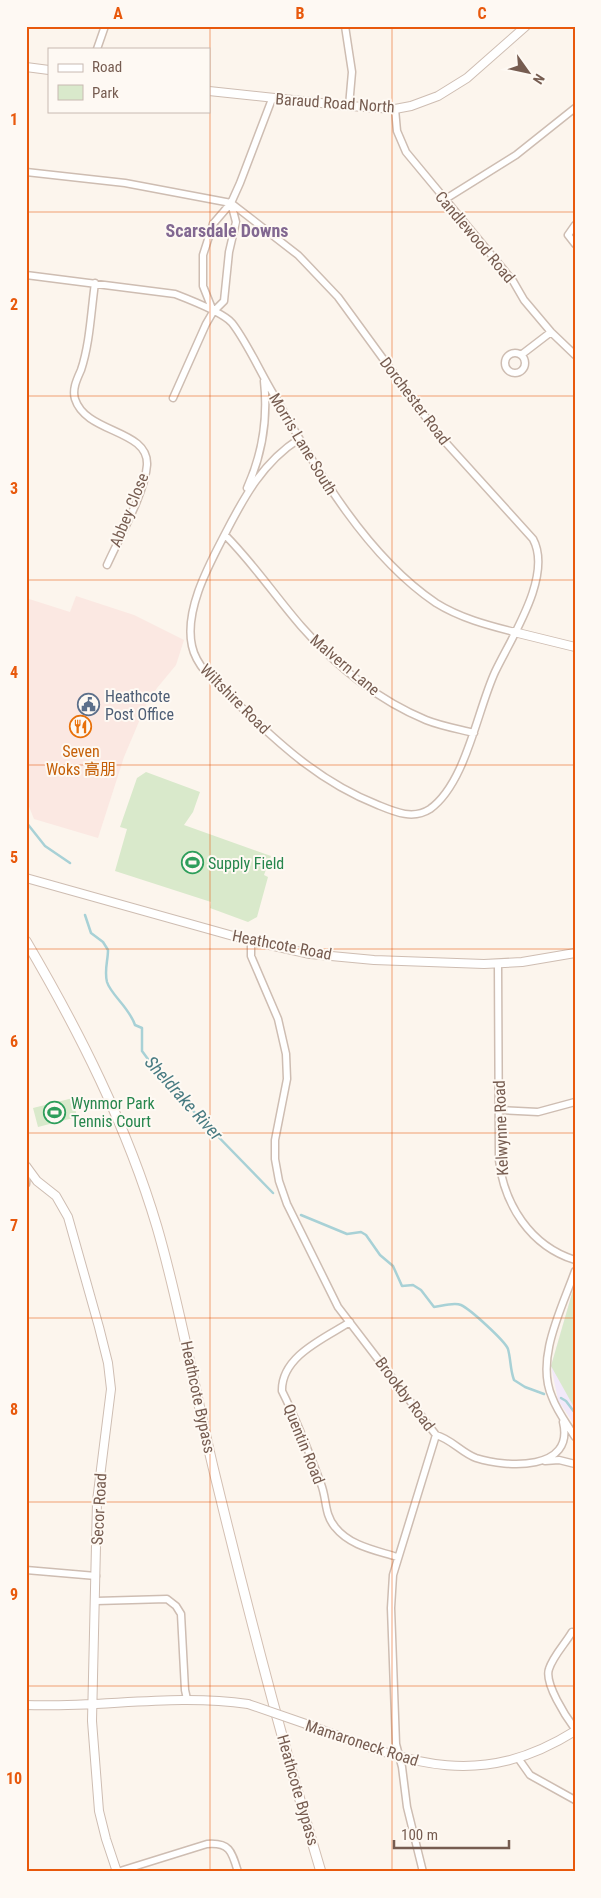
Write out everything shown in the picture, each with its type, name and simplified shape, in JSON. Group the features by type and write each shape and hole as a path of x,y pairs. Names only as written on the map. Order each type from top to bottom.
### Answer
{"main road":[{"name":"Heathcote Bypass","path":"26,941 96,1069 134,1162 156,1225 239,1570 292,1776 321,1872"}],"street":[{"path":"97,48 105,26"},
{"path":"345,26 352,72 349,106"},
{"name":"Baraud Road North","path":"210,91 272,99 395,109 428,100 456,86 475,72 526,26"},
{"path":"26,67 48,70"},
{"path":"213,312 203,286 203,255 213,224 231,203 272,99"},
{"path":"444,200 516,155 575,108"},
{"name":"Candlewood Road","path":"395,109 397,131 406,152 513,281 524,300 551,332 575,354"},
{"name":"Dorchester Road","path":"26,172 125,183 231,203 298,255 338,296 438,434 534,539 539,553 538,578 493,677 474,733 454,778 444,794 429,810"},
{"path":"172,398 213,312 224,301 229,252 236,222 231,203"},
{"path":"575,225 571,227 568,235 575,244"},
{"name":"Morris Lane South","path":"26,274 175,294 192,300 231,322 299,439 349,516 392,564 437,603 464,617 575,647"},
{"name":"Abbey Close","path":"95,283 84,360 74,388 75,396 82,411 91,420 137,443 147,460 144,479 107,564"},
{"path":"521,355 551,332"},
{"name":"Wiltshire Road","path":"246,495 256,470 265,424 266,397 263,378"},
{"name":"Wiltshire Road","path":"299,439 262,470 210,561 192,621 190,636 199,663 289,752 337,787 404,815 414,815 429,810"},
{"name":"Malvern Lane","path":"224,535 302,627 328,654 357,679 397,706 428,720 474,733"},
{"name":"Heathcote Road","path":"26,878 251,941 310,954 374,960 498,964 575,954"},
{"name":"Brookby Road","path":"251,941 251,956 278,1019 286,1054 287,1079 275,1140 275,1159 279,1181 287,1204 338,1307 436,1435 397,1557 391,1590 396,1744 400,1758 407,1807 423,1872"},
{"name":"Kelwynne Road","path":"498,964 498,1110 502,1182 511,1204 536,1237 575,1260"},
{"path":"498,1110 538,1112 575,1102"},
{"path":"26,1165 26,1184"},
{"name":"Secor Road","path":"26,1165 37,1181 56,1196 68,1217 108,1363 111,1396 97,1501 92,1742 100,1811 106,1839 117,1872"},
{"path":"575,1271 549,1347 545,1370 552,1397 575,1437"},
{"name":"Quentin Road","path":"350,1322 303,1353 290,1364 282,1381 282,1390 322,1485 326,1512 331,1522 341,1534 360,1545 397,1557"},
{"path":"544,1461 554,1455 564,1438 562,1415"},
{"path":"436,1435 476,1458 511,1464 559,1460 575,1464"},
{"path":"26,1570 96,1576"},
{"path":"96,1601 167,1599 176,1606 180,1614 185,1690 188,1699"},
{"path":"572,1632 550,1666 548,1676 550,1685 575,1730"},
{"name":"Mamaroneck Road","path":"26,1705 188,1699 219,1700 248,1704 400,1758 435,1766 481,1766 518,1758 546,1748 575,1730"},
{"path":"518,1758 530,1775 575,1800"},
{"path":"117,1872 207,1844 217,1843 231,1852 238,1872"}],"shaded area":[{"path":"76,596 134,615 184,640 176,665 146,705 124,757 98,838 34,819 26,799 26,598 70,612"},
{"path":"575,1282 575,1426 558,1400 551,1366"}],"green space":[{"name":"Supply Field","path":"146,772 200,792 193,812 184,825 271,856 264,875 268,877 257,917 248,922 210,908 211,902 115,871 127,829 120,827 137,778"},
{"name":"Wynmor Park Tennis Court","path":"73,1098 77,1117 38,1127 33,1108"},
{"path":"575,1283 575,1409 551,1366"}],"waterway":[{"name":"Sheldrake River","path":"26,822 45,846 70,863"},
{"name":"Sheldrake River","path":"85,915 91,933 103,942 108,950 106,973 109,987 129,1013 135,1025 142,1028 142,1051 164,1081 273,1193"},
{"name":"Sheldrake River","path":"301,1215 347,1234 361,1232 366,1235 380,1255 393,1266 402,1286 413,1285 421,1290 434,1307 455,1304 461,1305 472,1312 501,1339 508,1349 514,1380 525,1387 544,1394"},
{"name":"Sheldrake River","path":"561,1398 566,1401 575,1413"}],"place":[{"name":"Heathcote Post Office","path":"89,705"},
{"name":"Seven Woks 高朋","path":"81,727"},
{"name":"Supply Field","path":"192,863"},
{"name":"Wynmor Park Tennis Court","path":"55,1112"}],"district":[{"name":"Scarsdale Downs","path":"227,230"}]}
